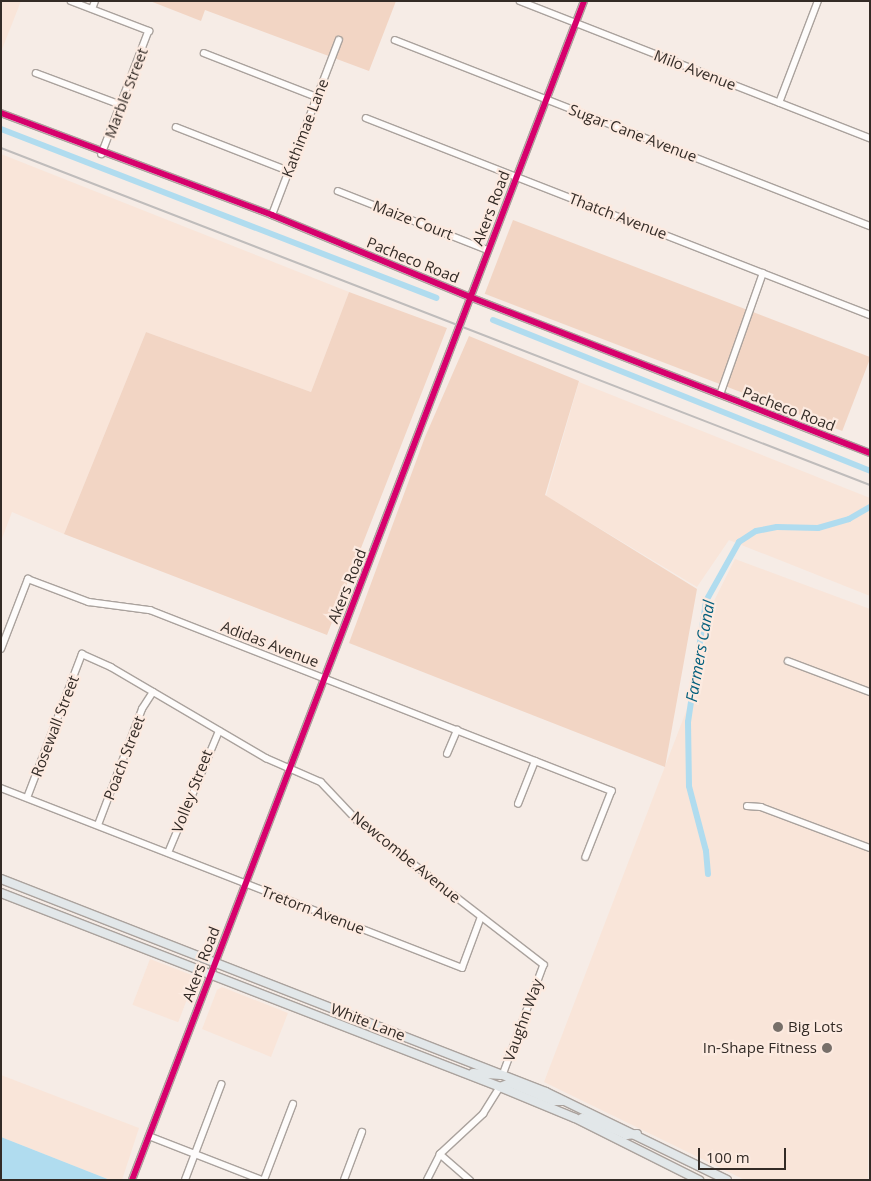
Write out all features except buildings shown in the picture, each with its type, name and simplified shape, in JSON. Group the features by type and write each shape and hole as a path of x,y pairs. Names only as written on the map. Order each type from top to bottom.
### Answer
{"main road":[{"name":"White Lane","path":"1,879 503,1075 637,1134 727,1180"},
{"name":"White Lane","path":"1,893 500,1087 575,1118 699,1180"},
{"path":"449,1068 491,1077 503,1075"},
{"path":"500,1087 510,1083 554,1101 568,1102"},
{"path":"575,1118 592,1119 631,1137 637,1134"}],"street":[{"path":"71,1 92,9 95,1"},
{"name":"Milo Avenue","path":"520,1 870,138"},
{"name":"Akers Road","path":"132,1180 584,1"},
{"path":"779,103 818,1"},
{"name":"Marble Street","path":"92,9 149,31 102,154"},
{"name":"Kathimae Lane","path":"272,215 340,40"},
{"name":"Sugar Cane Avenue","path":"395,40 870,226"},
{"path":"204,52 317,97"},
{"path":"36,72 121,105"},
{"name":"Pacheco Road","path":"1,114 102,154 272,215 470,297 870,453"},
{"name":"Thatch Avenue","path":"366,118 870,314"},
{"path":"176,127 288,171"},
{"name":"Maize Court","path":"338,191 488,250"},
{"path":"720,395 763,273"},
{"name":"Adidas Avenue","path":"1,649 28,579 88,602 150,610 612,791 586,856"},
{"name":"Newcombe Avenue","path":"82,654 266,758 330,788 358,821 544,965"},
{"name":"Rosewall Street","path":"27,798 82,654"},
{"path":"788,661 870,692"},
{"name":"Poach Street","path":"98,826 142,709 152,692"},
{"path":"447,754 457,730"},
{"name":"Volley Street","path":"168,853 209,749 219,731"},
{"path":"518,804 534,761"},
{"name":"Tretorn Avenue","path":"1,788 462,968 481,917"},
{"path":"747,806 761,807 870,848"},
{"name":"Vaughn Way","path":"503,1075 544,965"},
{"path":"184,1180 221,1085"},
{"path":"427,1180 440,1154 476,1121 500,1087"},
{"path":"150,1136 263,1180 293,1104"},
{"path":"344,1180 362,1132"},
{"path":"440,1154 470,1180"}],"shaded area":[{"path":"1,1 21,1 1,52"},
{"path":"150,1 396,1 369,71 205,10 201,21"},
{"path":"1,154 349,292 311,392 146,332 64,534 12,512 1,541"},
{"path":"513,220 870,357 842,431 485,294"},
{"path":"349,292 447,328 327,635 64,534 146,332 311,392"},
{"path":"469,336 579,381 545,495 697,589 665,767 349,643 425,437"},
{"path":"579,382 870,498 870,596 729,540 697,587 546,496"},
{"path":"735,559 870,609 868,1180 745,1180 544,1082 697,683 712,605"},
{"path":"150,959 196,977 178,1022 132,1005"},
{"path":"222,987 288,1013 271,1057 202,1029 217,990"},
{"path":"1,1075 139,1128 122,1180 110,1180 1,1137"}],"water":[{"path":"1,1137 110,1180 1,1180"}],"waterway":[{"path":"1,129 436,298"},
{"path":"493,320 870,471"},
{"name":"Farmers Canal","path":"708,874 706,851 689,786 688,722 706,601 739,542 756,531 777,527 818,528 849,519 870,507"}],"railway":[{"path":"1,148 870,485"}],"cycle path":[{"path":"132,1180 584,1"},
{"path":"1,113 272,215 470,297 870,453"}],"place":[{"name":"Big Lots","path":"778,1027"},
{"name":"In-Shape Fitness","path":"827,1048"}]}
